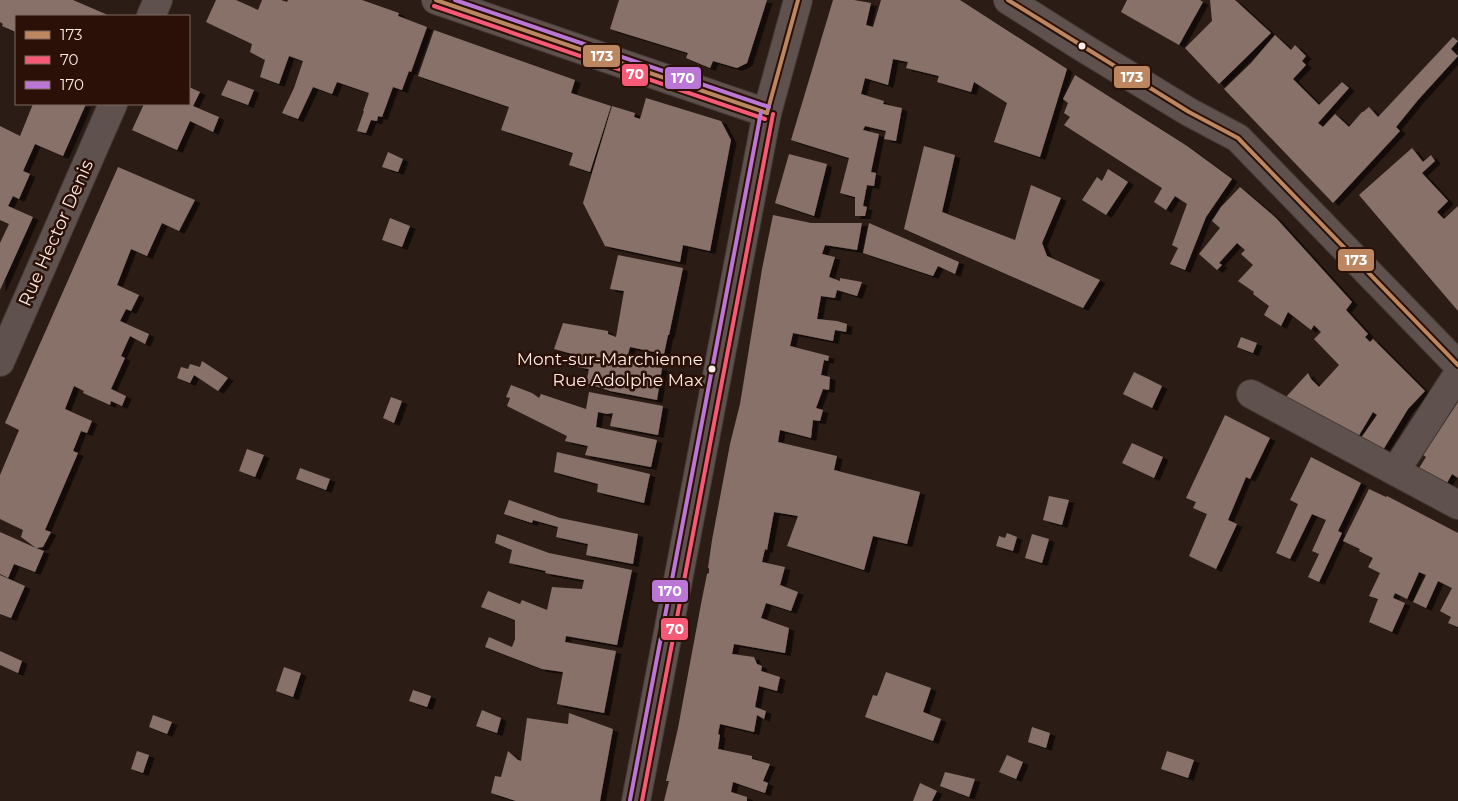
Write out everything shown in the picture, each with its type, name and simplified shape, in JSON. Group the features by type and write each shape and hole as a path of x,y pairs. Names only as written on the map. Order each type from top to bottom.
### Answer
{"street":[{"path":"151,15 158,0"},
{"path":"436,0 767,113"},
{"path":"636,801 767,113 798,0"},
{"path":"1008,0 1189,112 1238,138 1458,365"},
{"name":"Rue Hector Denis","path":"0,362 113,105"},
{"path":"1396,470 1458,374"},
{"path":"1251,394 1396,470 1458,505"}],"building":[{"path":"0,0 73,0 108,15 15,15 15,32 2,26 3,24 0,22"},
{"path":"216,0 236,0 258,10 262,0 281,0 287,2 288,0 362,0 399,13 398,16 427,27 411,72 409,71 402,90 393,87 382,117 378,116 377,121 371,120 366,133 357,131 369,93 337,82 332,94 313,87 298,119 282,113 294,88 303,61 289,56 279,84 260,77 265,60 250,52 252,44 206,22"},
{"path":"619,0 767,0 747,63 737,68 713,61 710,68 686,58 688,53 610,29"},
{"path":"833,0 854,0 871,3 866,25 873,27 881,0 960,0 1067,69 1040,157 994,142 1007,103 974,82 971,92 937,82 939,76 906,68 908,62 893,59 888,85 865,78 861,94 884,101 883,104 902,108 896,141 884,139 886,131 865,126 863,130 879,134 871,172 876,173 874,186 867,185 863,206 867,207 865,216 855,216 855,197 840,193 849,158 791,140"},
{"path":"1127,0 1200,0 1203,2 1179,45 1121,12"},
{"path":"1210,0 1235,0 1271,33 1219,84 1185,48 1212,21"},
{"path":"434,30 575,80 571,93 611,106 590,172 569,165 573,153 501,130 509,107 418,76"},
{"path":"1275,35 1291,50 1295,45 1306,56 1302,61 1306,65 1293,79 1319,105 1342,82 1349,88 1318,123 1323,127 1335,114 1349,127 1369,107 1378,117 1453,37 1458,41 1451,49 1458,56 1396,127 1400,131 1333,203 1224,89 1251,63"},
{"path":"1075,75 1187,146 1232,179 1206,217 1185,270 1170,264 1178,248 1172,245 1187,204 1175,196 1166,210 1154,202 1162,188 1064,125 1070,117 1064,113 1068,103 1063,99"},
{"path":"228,80 254,90 248,105 221,95"},
{"path":"190,87 200,92 193,106 219,117 213,132 190,121 177,150 132,130 144,105 190,105"},
{"path":"646,98 721,121 731,140 710,251 683,245 680,262 605,246 583,203 612,106 635,113 634,117 640,119"},
{"path":"33,105 86,105 63,156 35,144 23,171 30,174 19,199 13,196 8,206 33,217 0,290 0,243 9,224 0,220 0,126 20,136"},
{"path":"924,146 955,155 942,212 1015,240 1031,185 1061,198 1042,243 1047,256 1100,280 1083,308 904,229"},
{"path":"1412,148 1423,162 1431,155 1435,161 1422,173 1448,201 1437,212 1444,219 1458,206 1458,311 1359,195"},
{"path":"388,152 403,159 398,172 382,167"},
{"path":"789,154 827,164 814,216 775,203"},
{"path":"118,167 195,200 179,231 162,223 147,256 131,249 117,285 139,295 131,311 126,309 120,321 149,334 145,344 130,336 121,356 125,358 111,389 126,396 122,406 111,401 110,405 83,393 84,391 74,386 65,409 92,421 87,433 81,431 73,451 78,453 45,530 51,532 43,547 36,548 21,537 23,530 0,519 0,475 19,430 5,423"},
{"path":"1108,169 1128,182 1106,215 1082,200 1097,177 1102,181"},
{"path":"1240,187 1276,218 1352,302 1346,310 1368,334 1365,337 1370,342 1373,339 1425,391 1408,409 1383,450 1361,438 1377,415 1373,412 1358,437 1286,397 1308,373 1319,387 1339,365 1314,339 1321,332 1314,325 1311,330 1288,312 1281,326 1264,315 1269,306 1238,281 1253,265 1241,254 1245,250 1237,243 1219,263 1222,265 1217,270 1199,254 1220,228 1212,221 1221,207"},
{"path":"773,215 811,223 862,223 857,250 825,245 822,254 835,257 829,277 840,281 840,278 862,282 857,296 837,290 835,298 821,296 817,319 847,324 846,332 835,330 833,341 793,333 790,346 829,356 828,361 824,360 821,375 830,377 829,390 823,389 816,408 823,410 820,421 813,420 811,438 780,430 778,442 837,456 834,470 920,492 907,544 873,536 864,570 787,546 798,516 774,512 767,550 765,549 762,562 785,567 780,585 798,592 791,611 766,603 761,618 789,628 785,653 734,644 732,654 754,657 757,664 762,666 761,671 780,677 777,691 759,686 755,707 766,711 764,719 757,715 754,732 720,724 718,734 720,735 718,749 752,756 752,759 770,764 763,781 768,783 765,793 733,782 731,792 747,797 747,801 664,801 669,781 666,781 707,574 709,573 712,540 730,444 740,404 762,269"},
{"path":"390,218 410,226 402,247 382,240"},
{"path":"869,223 959,262 955,274 938,266 933,276 863,253"},
{"path":"618,255 683,268 664,354 630,347 626,361 662,368 657,400 610,391 586,383 589,369 578,367 580,356 554,349 563,323 608,331 608,334 616,337 624,291 610,289"},
{"path":"1241,337 1257,343 1253,353 1237,347"},
{"path":"202,361 228,378 218,391 194,375 190,383 177,378 181,367 188,369 190,364 200,367"},
{"path":"1134,372 1162,386 1152,408 1123,394"},
{"path":"511,385 532,393 539,398 541,394 586,409 589,392 663,406 658,435 610,426 613,413 598,412 596,427 657,440 651,467 585,455 588,446 565,441 567,436 507,406 510,398 506,397"},
{"path":"391,397 402,401 394,423 383,418"},
{"path":"1458,402 1458,478 1452,474 1447,483 1419,468 1426,457 1423,455"},
{"path":"1225,415 1270,438 1250,479 1246,477 1228,520 1237,524 1216,569 1189,556 1207,514 1193,508 1196,502 1186,498"},
{"path":"1132,443 1163,457 1154,478 1122,463"},
{"path":"247,449 264,455 255,477 239,471"},
{"path":"557,452 650,474 644,503 597,492 598,484 554,472"},
{"path":"1311,457 1361,483 1338,531 1342,533 1319,582 1308,577 1319,554 1312,551 1326,520 1312,514 1290,559 1276,553 1298,504 1290,500"},
{"path":"300,468 330,479 326,490 296,479"},
{"path":"1369,489 1387,496 1458,533 1458,627 1448,623 1451,617 1440,611 1452,588 1438,581 1426,608 1413,602 1426,575 1419,572 1407,599 1395,593 1393,598 1405,603 1392,632 1369,622 1378,599 1369,596 1380,573 1368,567 1373,558 1343,541"},
{"path":"1049,496 1069,500 1062,525 1043,520"},
{"path":"509,500 560,518 638,534 633,564 586,555 588,544 556,537 558,527 533,520 532,523 504,514"},
{"path":"0,532 44,551 35,572 14,564 8,578 0,574"},
{"path":"1007,533 1017,537 1013,551 996,546 999,536 1005,538"},
{"path":"497,534 549,553 632,570 617,645 566,636 565,642 616,651 604,713 557,704 563,672 542,669 485,647 489,637 512,647 515,639 515,620 481,607 488,591 520,604 522,600 547,610 552,587 582,589 584,580 545,573 546,571 509,563 512,550 495,543"},
{"path":"1032,534 1049,539 1042,563 1025,558"},
{"path":"0,575 25,586 11,618 0,614"},
{"path":"0,651 22,661 18,673 0,665"},
{"path":"284,667 301,673 293,697 276,691"},
{"path":"886,672 931,688 923,712 941,719 933,741 865,717 873,695 877,696"},
{"path":"413,690 431,696 427,707 409,701"},
{"path":"482,710 501,718 497,733 476,726"},
{"path":"569,713 613,729 600,801 516,801 491,793 495,776 501,777 508,751 521,761 527,718 568,724"},
{"path":"153,715 172,722 167,734 149,727"},
{"path":"1032,727 1050,733 1046,748 1028,742"},
{"path":"137,751 149,755 143,773 131,769"},
{"path":"1167,751 1194,760 1188,778 1161,769"},
{"path":"1007,755 1023,762 1016,779 999,772"},
{"path":"945,772 975,779 969,797 940,786"},
{"path":"920,783 937,791 932,801 913,801"}],"transit line":[{"name":"173","path":"436,0 767,113"},
{"name":"170","path":"455,0 769,107"},
{"name":"173","path":"767,113 798,0"},
{"name":"173","path":"1008,0 1189,112 1238,138 1458,365"},
{"name":"70","path":"434,6 765,119"},
{"name":"170","path":"630,800 761,112"},
{"name":"70","path":"642,801 773,114"}],"place":[{"name":"Mont-sur-Marchienne Rue Adolphe Max","path":"712,369"}]}
